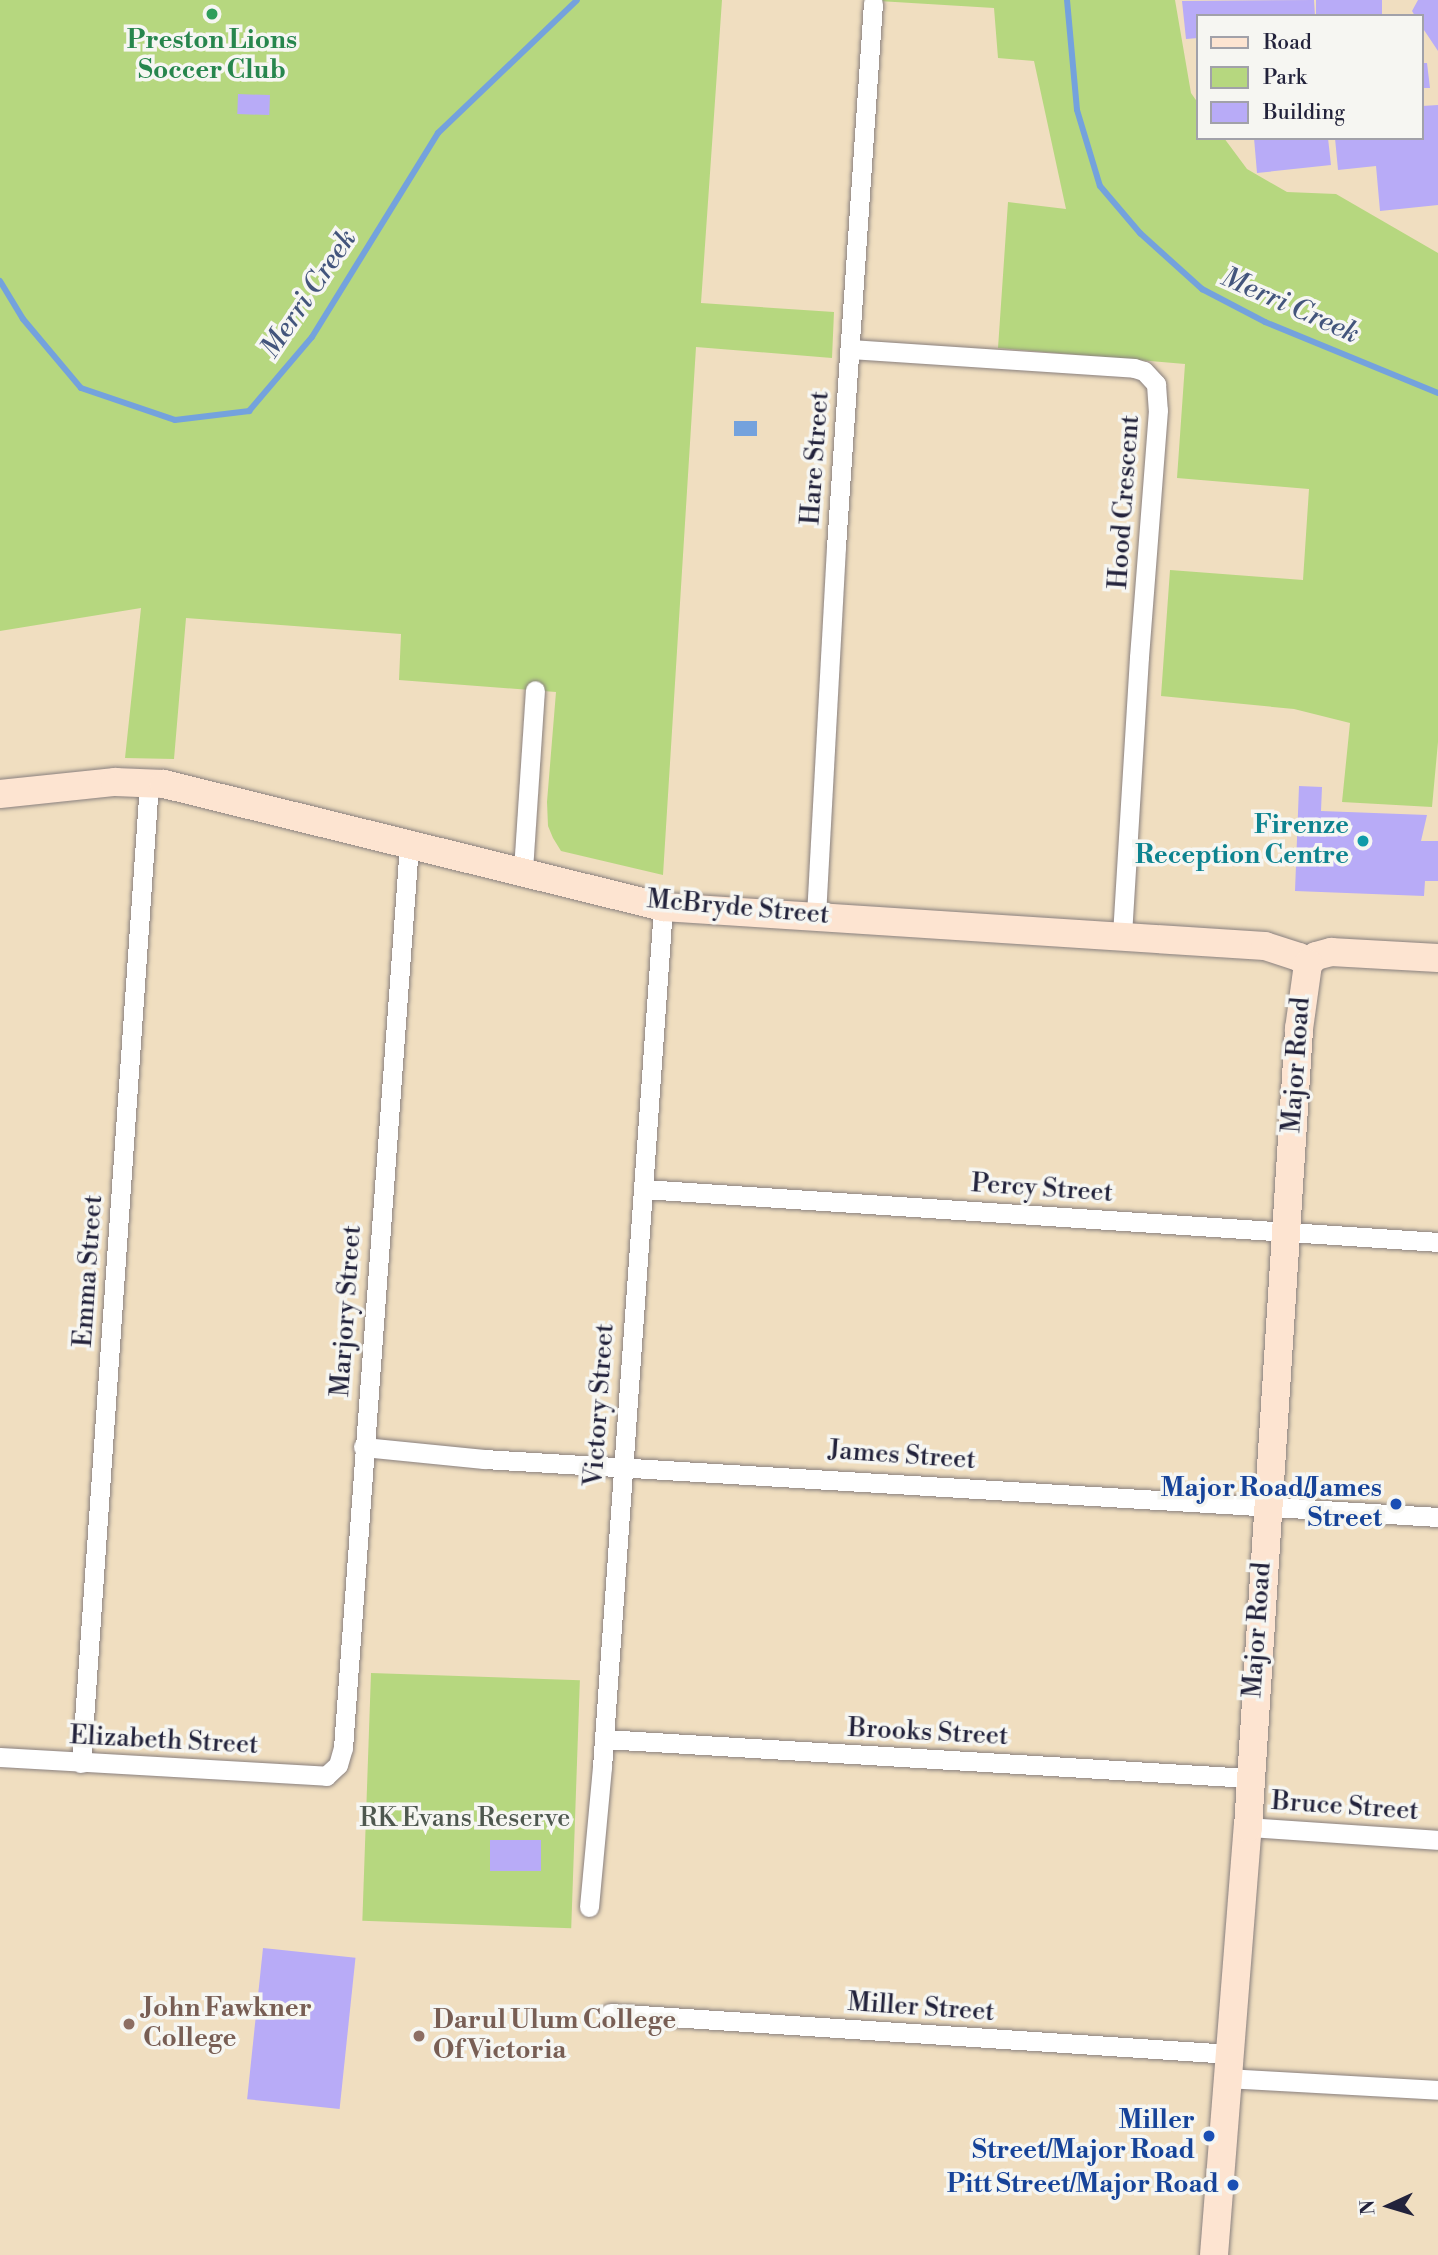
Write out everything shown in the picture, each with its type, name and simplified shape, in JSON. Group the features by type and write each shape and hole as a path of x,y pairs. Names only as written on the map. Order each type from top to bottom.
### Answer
{"street":[{"name":"Hare Street","path":"816,916 873,3"},
{"name":"Hood Crescent","path":"850,349 1134,368 1144,371 1156,384 1158,410 1122,936"},
{"path":"523,870 535,690"},
{"name":"McBryde Street","path":"0,794 106,782 149,782 523,870 663,907 1265,946 1299,957 1308,964"},
{"name":"Emma Street","path":"81,1763 149,782"},
{"name":"Marjory Street","path":"326,1776 338,1765 344,1748 363,1447 409,844"},
{"name":"Victory Street","path":"589,1907 604,1739 621,1465 663,907"},
{"path":"1308,964 1316,956 1331,952 1438,958"},
{"name":"Major Road","path":"1214,2255 1248,1826 1248,1779 1299,1029 1308,964"},
{"name":"Percy Street","path":"643,1189 1438,1242"},
{"name":"James Street","path":"363,1447 484,1459 621,1465 1438,1517"},
{"name":"Brooks Street","path":"604,1739 1248,1779"},
{"name":"Elizabeth Street","path":"0,1757 326,1776"},
{"name":"Bruce Street","path":"1248,1826 1438,1839"},
{"name":"Miller Street","path":"610,2013 1228,2066 1438,2090"}],"green space":[{"path":"0,0 722,0 701,303 834,312 832,358 696,347 663,875 561,851 553,838 548,826 547,802 556,692 399,680 401,634 186,618 174,759 125,758 141,608 0,631"},
{"path":"862,0 1175,0 1191,93 1196,100 1196,140 1225,140 1247,169 1287,192 1336,194 1438,253 1438,742 1432,807 1342,802 1350,723 1294,709 1161,696 1170,570 1303,580 1309,489 1177,478 1185,364 998,348 1008,202 1066,209 1034,61 998,58 994,8"},
{"name":"RK Evans Reserve","path":"371,1673 580,1680 571,1928 362,1921"}],"water":[{"path":"734,421 757,421 757,436 734,436"}],"building":[{"path":"1314,0 1315,14 1196,14 1196,38 1186,39 1182,1"},
{"path":"1316,0 1382,0 1382,14 1316,14"},
{"path":"1418,0 1438,0 1438,51 1424,30 1424,14 1414,14 1412,11"},
{"path":"1424,63 1427,63 1430,88 1424,88"},
{"path":"238,94 270,95 269,115 237,114"},
{"path":"1438,105 1438,205 1380,211 1376,166 1338,170 1335,140 1424,140 1424,106"},
{"path":"1254,140 1328,140 1331,165 1257,173"},
{"name":"Firenze Reception Centre","path":"1299,786 1322,787 1321,811 1427,815 1421,841 1438,841 1438,881 1425,881 1424,896 1295,891"},
{"path":"490,1840 541,1840 541,1871 490,1871"},
{"path":"263,1948 355,1958 340,2109 247,2099"}],"waterway":[{"name":"Merri Creek","path":"0,281 23,319 81,388 175,420 249,411 312,337 438,133 577,0"},
{"name":"Merri Creek","path":"1067,0 1077,110 1100,186 1140,233 1202,289 1265,322 1438,393"}],"place":[{"name":"Preston Lions Soccer Club","path":"212,14"},
{"name":"Firenze Reception Centre","path":"1363,841"},
{"name":"Major Road/James Street","path":"1396,1504"},
{"name":"John Fawkner College","path":"129,2024"},
{"name":"Darul Ulum College Of Victoria","path":"419,2036"},
{"name":"Miller Street/Major Road","path":"1209,2136"},
{"name":"Pitt Street/Major Road","path":"1233,2185"}]}
